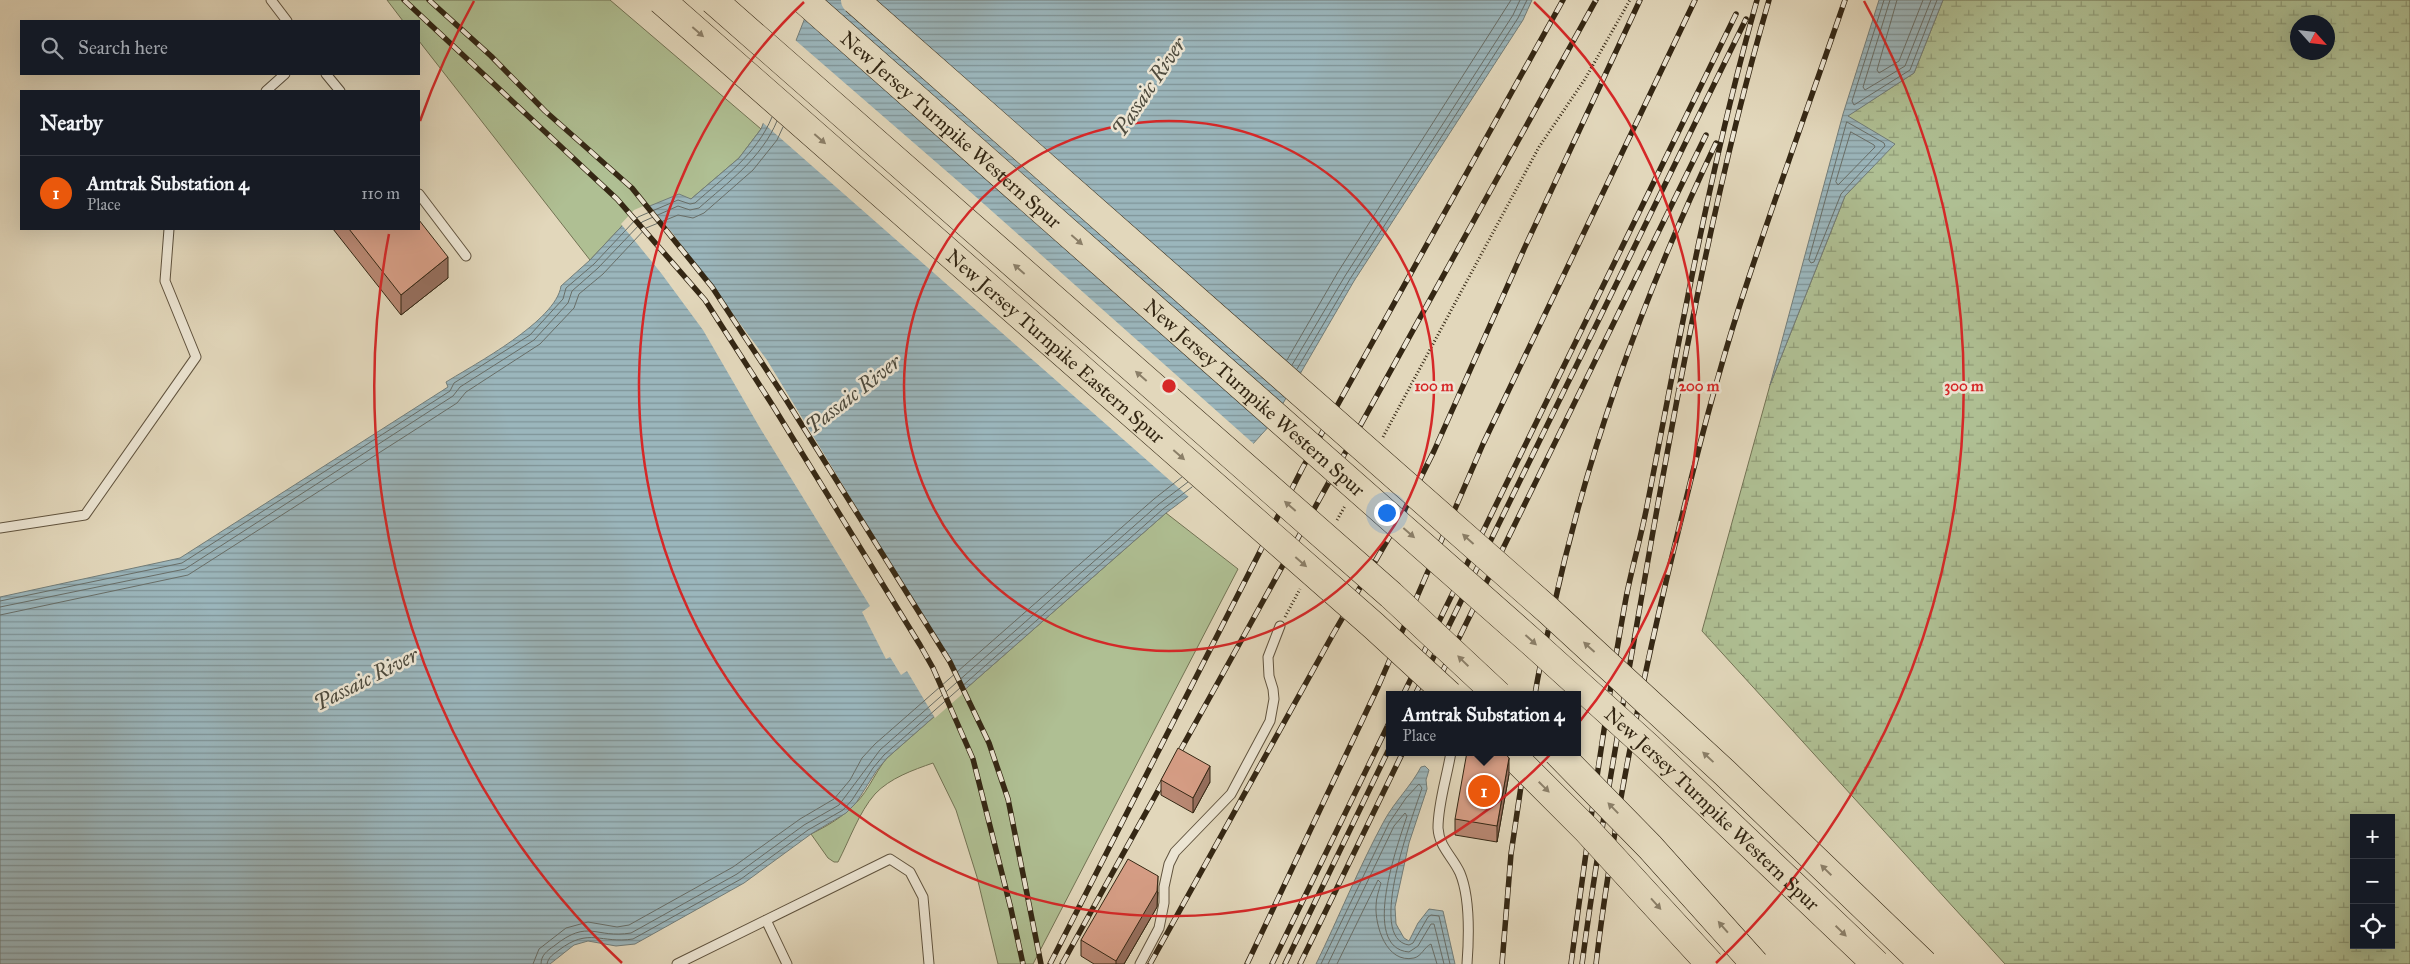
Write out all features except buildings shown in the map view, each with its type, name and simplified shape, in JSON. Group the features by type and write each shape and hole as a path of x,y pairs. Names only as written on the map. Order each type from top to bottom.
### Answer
{"highway":[{"name":"New Jersey Turnpike Eastern Spur","path":"661,0 1366,619 1445,691"},
{"name":"New Jersey Turnpike Eastern Spur","path":"713,0 1391,595 1494,691"},
{"name":"New Jersey Turnpike Western Spur","path":"804,0 1528,638 1669,766 1876,964"},
{"name":"New Jersey Turnpike Western Spur","path":"854,0 1549,611 1725,773 1924,964"},
{"path":"1513,756 1586,829 1710,964"},
{"path":"1561,756 1656,854 1755,964"}],"lane":[{"path":"271,0 286,20"},
{"path":"267,90 284,75"},
{"path":"327,75 339,90"},
{"path":"420,195 466,256"},
{"path":"0,528 85,515 196,356 165,281 170,230"},
{"path":"1140,964 1159,928 1164,903 1164,886 1169,864 1175,852 1231,794 1265,732 1274,699 1269,676 1268,657 1280,626"},
{"path":"1450,756 1438,829 1441,843 1459,871 1465,888 1468,939 1467,964"},
{"path":"677,964 890,859 910,872 923,897 929,964"},
{"path":"766,920 787,964"}],"path":[{"path":"1380,442 1539,146 1585,79 1630,0"},
{"path":"1337,521 1346,504"},
{"path":"1280,626 1304,582"}],"green space":[{"path":"387,0 610,0 761,129 739,158 691,199 635,212 590,260 420,42 420,20 402,20"},
{"path":"1943,0 2410,0 2410,964 2005,964 1702,631 1770,385 1845,196 1894,144 1847,116 1914,73"},
{"path":"1166,513 1238,569 1033,964 998,964 977,877 956,810 933,763 902,775 881,788 864,809 838,862 828,858 811,834 846,813 861,798 887,758"}],"water":[{"name":"Passaic River","path":"812,0 1532,0 1523,20 1354,281 1271,424 1242,456 1166,513 887,758 856,803 846,813 811,834 744,883 635,944 616,946 588,941 574,945 550,964 0,964 0,597 180,558 448,387 446,382 494,353 530,327 556,299 561,286 590,260 635,212 679,194 691,199 739,158 761,129"},
{"path":"1879,0 1943,0 1914,73 1848,116 1895,144 1845,196 1770,385 1843,114"},
{"path":"1425,766 1429,770 1426,780 1427,789 1409,843 1395,907 1396,924 1404,938 1409,941 1418,923 1429,909 1443,911 1455,964 1316,964 1384,821 1421,767"}],"pier":[{"path":"794,39 967,189 1255,445 1243,458 1190,498 762,122"},
{"path":"648,204 674,235 767,360 967,690 935,718 907,671 901,675 890,657 886,659 862,612 870,606 760,428 703,330 661,273 621,224 634,210"}],"railway":[{"path":"404,0 617,199 705,300 773,406 933,668 973,759 1023,964"},
{"path":"429,0 491,56 545,111 632,188 712,287 785,398 950,662 989,743 1008,799 1041,964"},
{"path":"1050,964 1303,467 1563,0"},
{"path":"1062,964 1596,0"},
{"path":"1150,964 1332,636 1402,515 1434,451 1524,249 1640,0"},
{"path":"1247,964 1378,687 1483,444 1695,0"},
{"path":"1571,964 1596,781 1626,598 1645,518 1710,189 1757,0"},
{"path":"1582,964 1613,762 1660,489 1687,348 1732,138 1769,0"},
{"path":"1596,964 1621,795 1643,683 1697,457 1738,309 1845,0"},
{"path":"1405,691 1736,14"},
{"path":"1417,691 1746,19"},
{"path":"1433,691 1706,135"},
{"path":"1536,691 1567,550 1601,431 1642,314 1690,199 1716,143"},
{"path":"1272,964 1386,729"},
{"path":"1285,964 1386,755"},
{"path":"1300,964 1401,756"},
{"path":"1502,964 1511,854 1525,756"}],"place":[{"name":"Amtrak Substation 4","path":"1484,791"}]}
